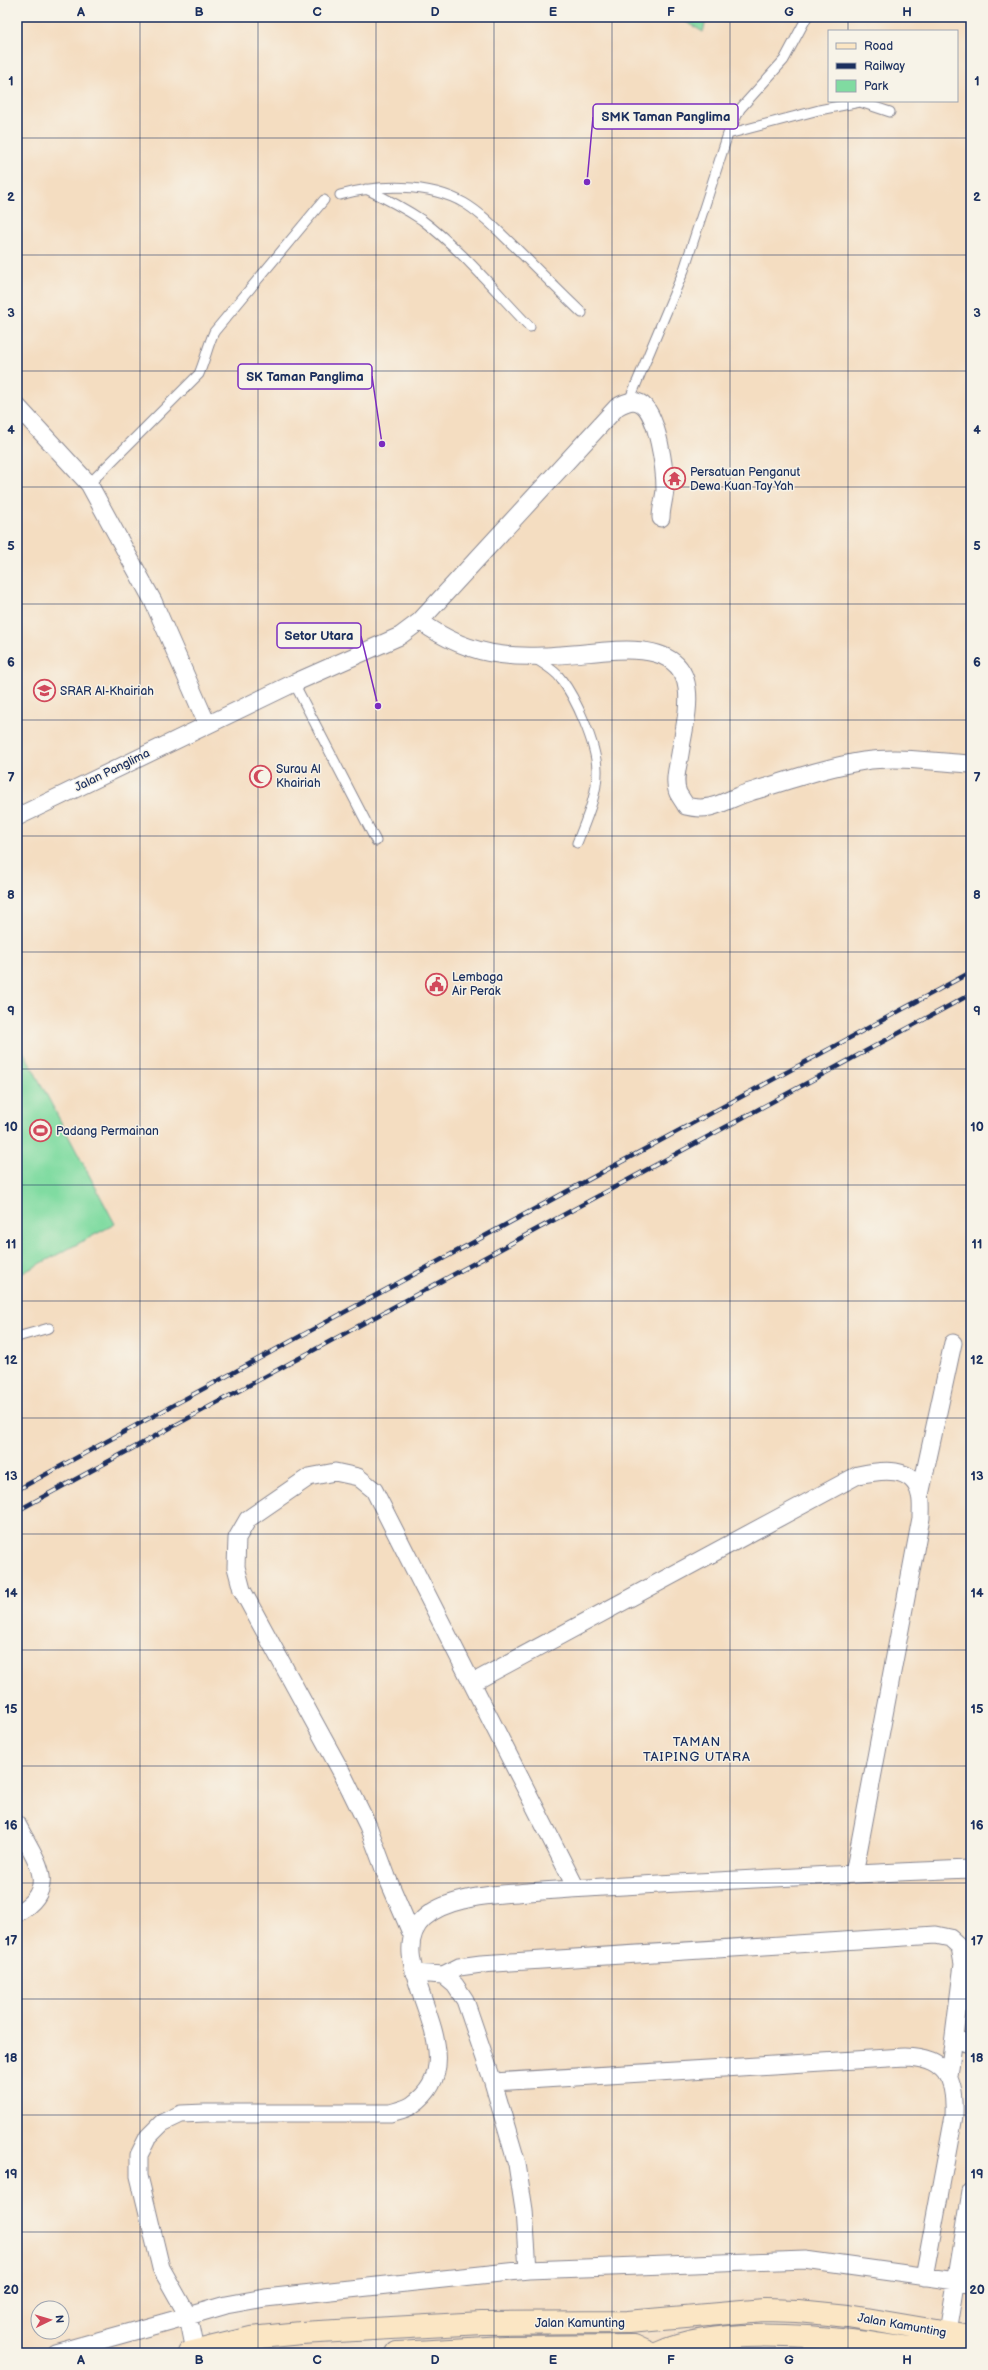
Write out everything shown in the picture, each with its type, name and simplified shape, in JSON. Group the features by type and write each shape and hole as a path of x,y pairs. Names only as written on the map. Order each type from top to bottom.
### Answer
{"main road":[{"name":"Jalan Kamunting","path":"192,2352 251,2338 301,2333 482,2323 628,2322 764,2310 798,2310 848,2316 971,2337"},
{"path":"659,2353 697,2340 763,2336 845,2340 912,2349 958,2351 971,2348"},
{"path":"397,2353 505,2347 634,2346 648,2353"}],"street":[{"path":"629,401 640,403 649,411 655,424 664,472 665,491 661,518"},
{"name":"Jalan Panglima","path":"17,817 207,724 294,683 400,636 420,621 617,407 629,401"},
{"path":"17,406 89,484 153,601 207,724"},
{"path":"420,621 438,635 461,646 484,653 534,658 626,649 644,650 664,656 678,668 687,687 686,714 676,778 678,793 686,806 700,809 716,806 747,793 839,766 866,761 971,764"},
{"path":"854,1874 921,1518 920,1495 953,1344"},
{"path":"472,1683 858,1475 877,1470 897,1471 912,1478 920,1495"},
{"path":"192,2352 188,2316 161,2268 138,2176 139,2155 148,2137 162,2123 181,2114 390,2113 412,2106 426,2092 436,2075 438,2054 433,2028 414,1973 412,1935 387,1877 368,1826 342,1773 242,1590 236,1567 237,1538 248,1519 309,1477 335,1472 358,1477 374,1490 576,1888"},
{"path":"17,1824 42,1873 41,1890 31,1905 17,1913"},
{"path":"412,1935 424,1918 440,1908 463,1900 489,1895 576,1888 971,1869"},
{"path":"414,1973 443,1975 459,1967 481,1964 936,1935 950,1938 960,1947 964,1964 949,2076 955,2101 954,2116 924,2277"},
{"path":"443,1975 455,1985 466,2000 493,2082 517,2164 524,2210 528,2270"},
{"path":"954,2038 971,2045"},
{"path":"493,2082 904,2057 926,2059 943,2068 949,2076"},
{"path":"948,2332 964,2282 971,2192"},
{"path":"55,2353 226,2305 266,2298 528,2270 805,2260 964,2282"}],"lane":[{"path":"629,401 684,270 728,134 740,109 784,60 807,17"},
{"path":"728,134 819,110 860,102 890,112"},
{"path":"340,195 364,188 392,186 440,193 464,203 490,223 582,313"},
{"path":"364,188 404,209 447,240 530,327"},
{"path":"89,484 199,374 204,363 204,353 214,332 324,200"},
{"path":"534,658 563,682 584,723 592,744 597,769 592,804 578,843"},
{"path":"294,683 376,842"},
{"path":"17,1337 50,1328"}],"green space":[{"path":"678,17 707,17 703,32"},
{"name":"Padang Permainan","path":"17,1039 115,1224 17,1276"}],"railway":[{"path":"17,1490 971,972"},
{"path":"17,1511 971,994"}],"place":[{"name":"SMK Taman Panglima","path":"587,182"},
{"name":"SK Taman Panglima","path":"382,444"},
{"name":"Persatuan Penganut Dewa Kuan Tay Yah","path":"674,479"},
{"name":"SRAR Al-Khairiah","path":"45,691"},
{"name":"Setor Utara","path":"378,706"},
{"name":"Surau Al Khairiah","path":"261,776"},
{"name":"Lembaga Air Perak","path":"436,984"},
{"name":"Padang Permainan","path":"41,1131"}],"district":[{"name":"TAMAN TAIPING UTARA","path":"697,1748"}]}
